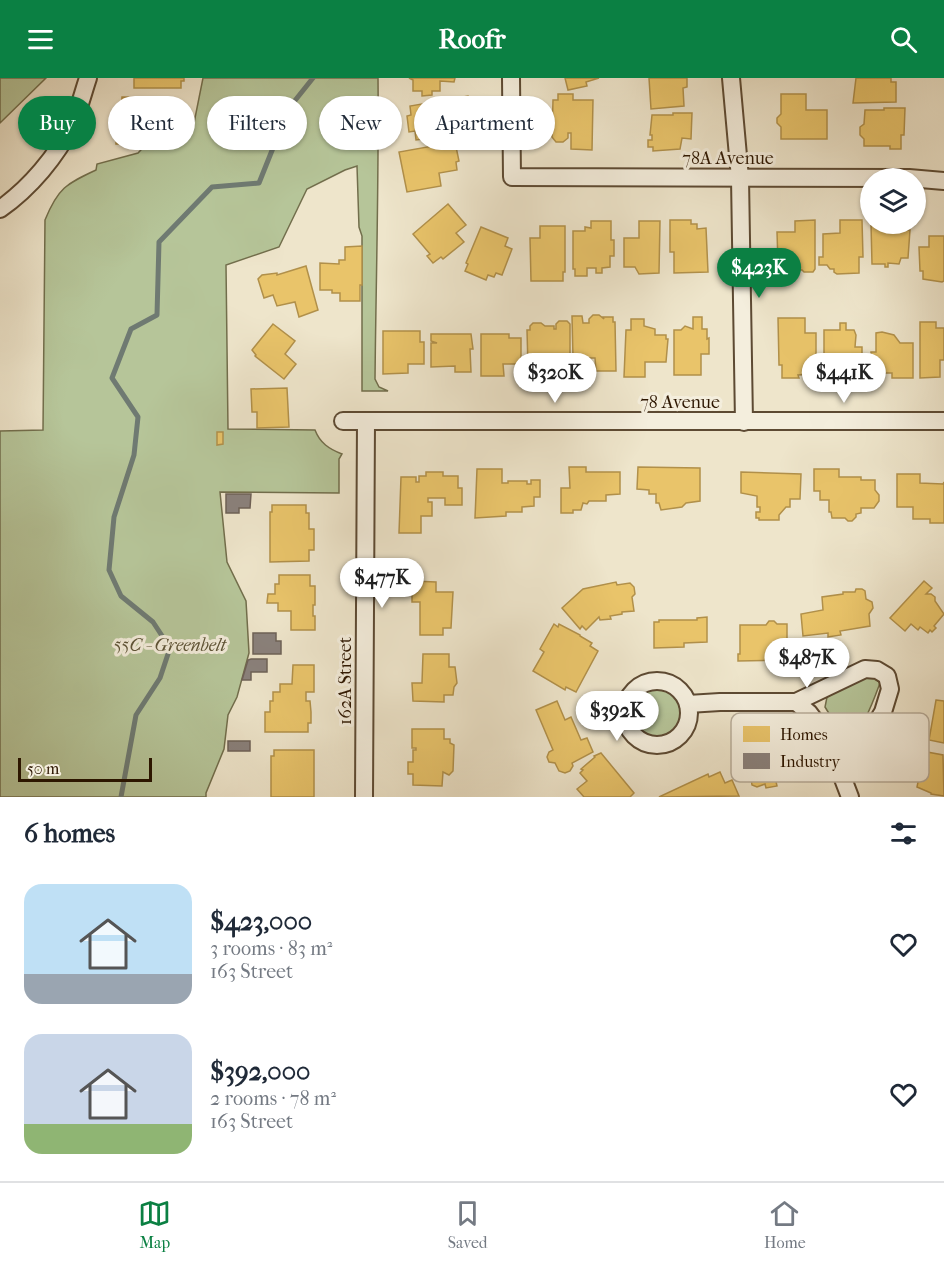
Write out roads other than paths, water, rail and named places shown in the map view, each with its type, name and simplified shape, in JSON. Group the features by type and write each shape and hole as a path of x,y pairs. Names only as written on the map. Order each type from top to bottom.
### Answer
{"street":[{"path":"0,209 35,177 58,150 73,122 88,78"},
{"name":"78A Avenue","path":"511,78 512,177 909,178 944,181"},
{"path":"731,78 740,178 744,422"},
{"name":"78 Avenue","path":"343,421 944,421"},
{"name":"162A Street","path":"364,797 366,421"},
{"path":"688,704 796,702 865,669 877,670 887,676 890,689 882,713"},
{"path":"796,702 809,713"},
{"path":"845,782 850,797"}],"waterway":[{"path":"121,797 136,715 160,678 170,648 153,622 121,596 109,570 114,517 134,455 138,417 112,378 131,329 157,315 159,242 212,187 259,183 289,108 313,78"}],"park label":[{"name":"55C - Greenbelt","path":"170,645"}]}
